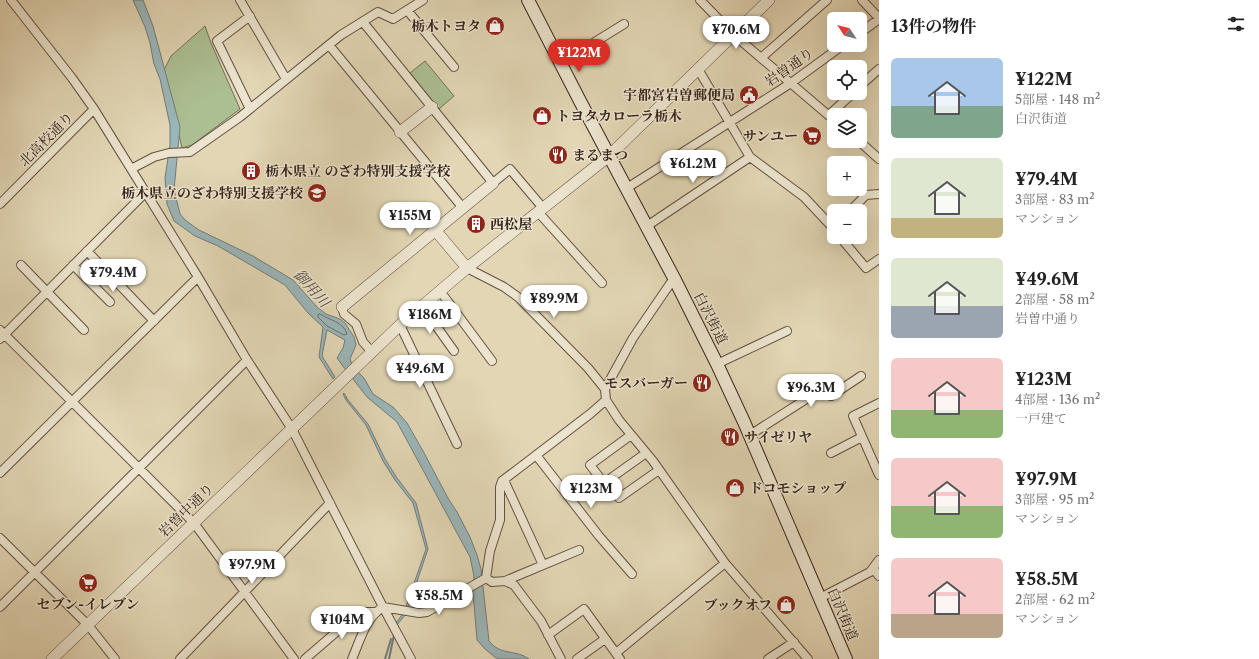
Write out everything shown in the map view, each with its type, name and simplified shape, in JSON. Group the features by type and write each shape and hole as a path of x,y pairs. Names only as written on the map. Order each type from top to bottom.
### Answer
{"main road":[{"name":"白沢街道","path":"528,0 647,226 717,364 750,435 846,659"}],"street":[{"path":"11,0 72,78 94,109 198,277 247,360 292,429 330,503 379,610 411,659"},
{"path":"240,0 286,79"},
{"path":"132,169 154,157 190,152 250,109 341,35 378,12 393,19 423,0"},
{"path":"700,0 734,34 827,114"},
{"path":"602,284 541,210 510,169 342,307 344,314 356,324 363,342 372,352 400,325 467,268 541,210 609,156 769,0"},
{"path":"761,58 827,0"},
{"path":"862,0 879,18 867,27"},
{"path":"407,10 454,67"},
{"path":"250,16 217,42 250,109"},
{"path":"363,22 493,183"},
{"path":"561,63 624,24"},
{"path":"329,45 463,208"},
{"name":"岩曽通り","path":"627,188 791,83 833,52"},
{"path":"698,69 750,157 804,197 827,222"},
{"path":"867,80 879,69"},
{"path":"839,108 847,100"},
{"path":"400,132 432,107"},
{"name":"北高校通り","path":"0,204 94,109"},
{"path":"867,148 879,159"},
{"path":"647,226 750,157"},
{"path":"146,192 87,252 1,334 194,523 294,659"},
{"path":"857,204 866,195 879,194"},
{"path":"436,230 467,268 504,287 518,297 588,368 605,389 606,400 619,420 659,470 725,563 808,659"},
{"path":"846,244 866,268 879,259"},
{"path":"87,252 154,321"},
{"path":"21,265 84,330"},
{"path":"73,265 110,302"},
{"path":"0,473 198,277"},
{"path":"605,389 633,338 674,278"},
{"path":"440,291 492,361"},
{"path":"422,306 454,352"},
{"path":"400,325 457,444"},
{"path":"717,364 787,331"},
{"name":"岩曽中通り","path":"52,659 372,352"},
{"path":"0,607 247,360"},
{"path":"750,435 825,388 831,396 861,376"},
{"path":"486,578 490,551 500,520 500,487 502,481 590,414 606,400"},
{"path":"879,403 853,416 879,475"},
{"path":"631,434 590,465 604,483 646,453"},
{"path":"831,453 862,437"},
{"path":"536,455 599,536 632,574"},
{"path":"619,498 659,470"},
{"path":"504,480 543,565"},
{"path":"180,659 330,503"},
{"path":"0,538 88,625 115,659"},
{"path":"486,578 492,582 505,581 578,550"},
{"path":"820,598 870,572 879,560"},
{"path":"548,635 584,610 618,656 725,563"},
{"path":"874,568 879,576"},
{"path":"305,659 356,615 379,610 419,613 427,612 486,578"},
{"path":"505,581 514,585 540,621 561,659"},
{"path":"352,659 369,620 379,610"},
{"path":"577,659 605,639"},
{"path":"768,659 794,642"}],"green space":[{"path":"205,26 240,109 192,145 182,148 164,70 171,56"},
{"path":"425,61 454,96 439,109 410,73"}],"water":[{"path":"133,0 143,0 153,26 180,127 174,190 180,214 185,220 199,230 253,256 293,280 317,307 326,314 340,319 345,323 354,337 356,345 350,359 353,367 364,378 373,394 393,407 407,423 470,537 481,569 489,641 498,649 519,654 529,659 496,658 477,640 473,592 474,576 470,557 397,422 367,397 337,358 343,348 345,340 327,330 322,356 335,377 333,379 319,357 323,327 308,313 285,285 218,246 195,236 174,221 167,204 165,178 170,145 170,125 150,43 145,27"},
{"path":"344,393 368,424 385,459 416,503 428,549 406,614 397,625 396,623 404,612 426,549 413,503 395,480 383,461 366,425 346,400 343,394"}],"waterway":[{"path":"389,659 394,635"},
{"path":"385,659 391,639"}],"place":[{"name":"栃木トヨタ","path":"495,26"},
{"name":"宇都宮岩曽郵便局","path":"749,95"},
{"name":"トヨタカローラ栃木","path":"542,116"},
{"name":"サンユー","path":"812,136"},
{"name":"まるまつ","path":"558,155"},
{"name":"栃木県立 のざわ特別支援学校","path":"251,171"},
{"name":"栃木県立のざわ特別支援学校","path":"317,193"},
{"name":"西松屋","path":"476,224"},
{"name":"モスバーガー","path":"702,383"},
{"name":"サイゼリヤ","path":"730,437"},
{"name":"ドコモショップ","path":"735,488"},
{"name":"セブン-イレブン","path":"88,583"},
{"name":"ブックオフ","path":"786,605"}],"water label":[{"name":"御用川","path":"312,288"}]}
